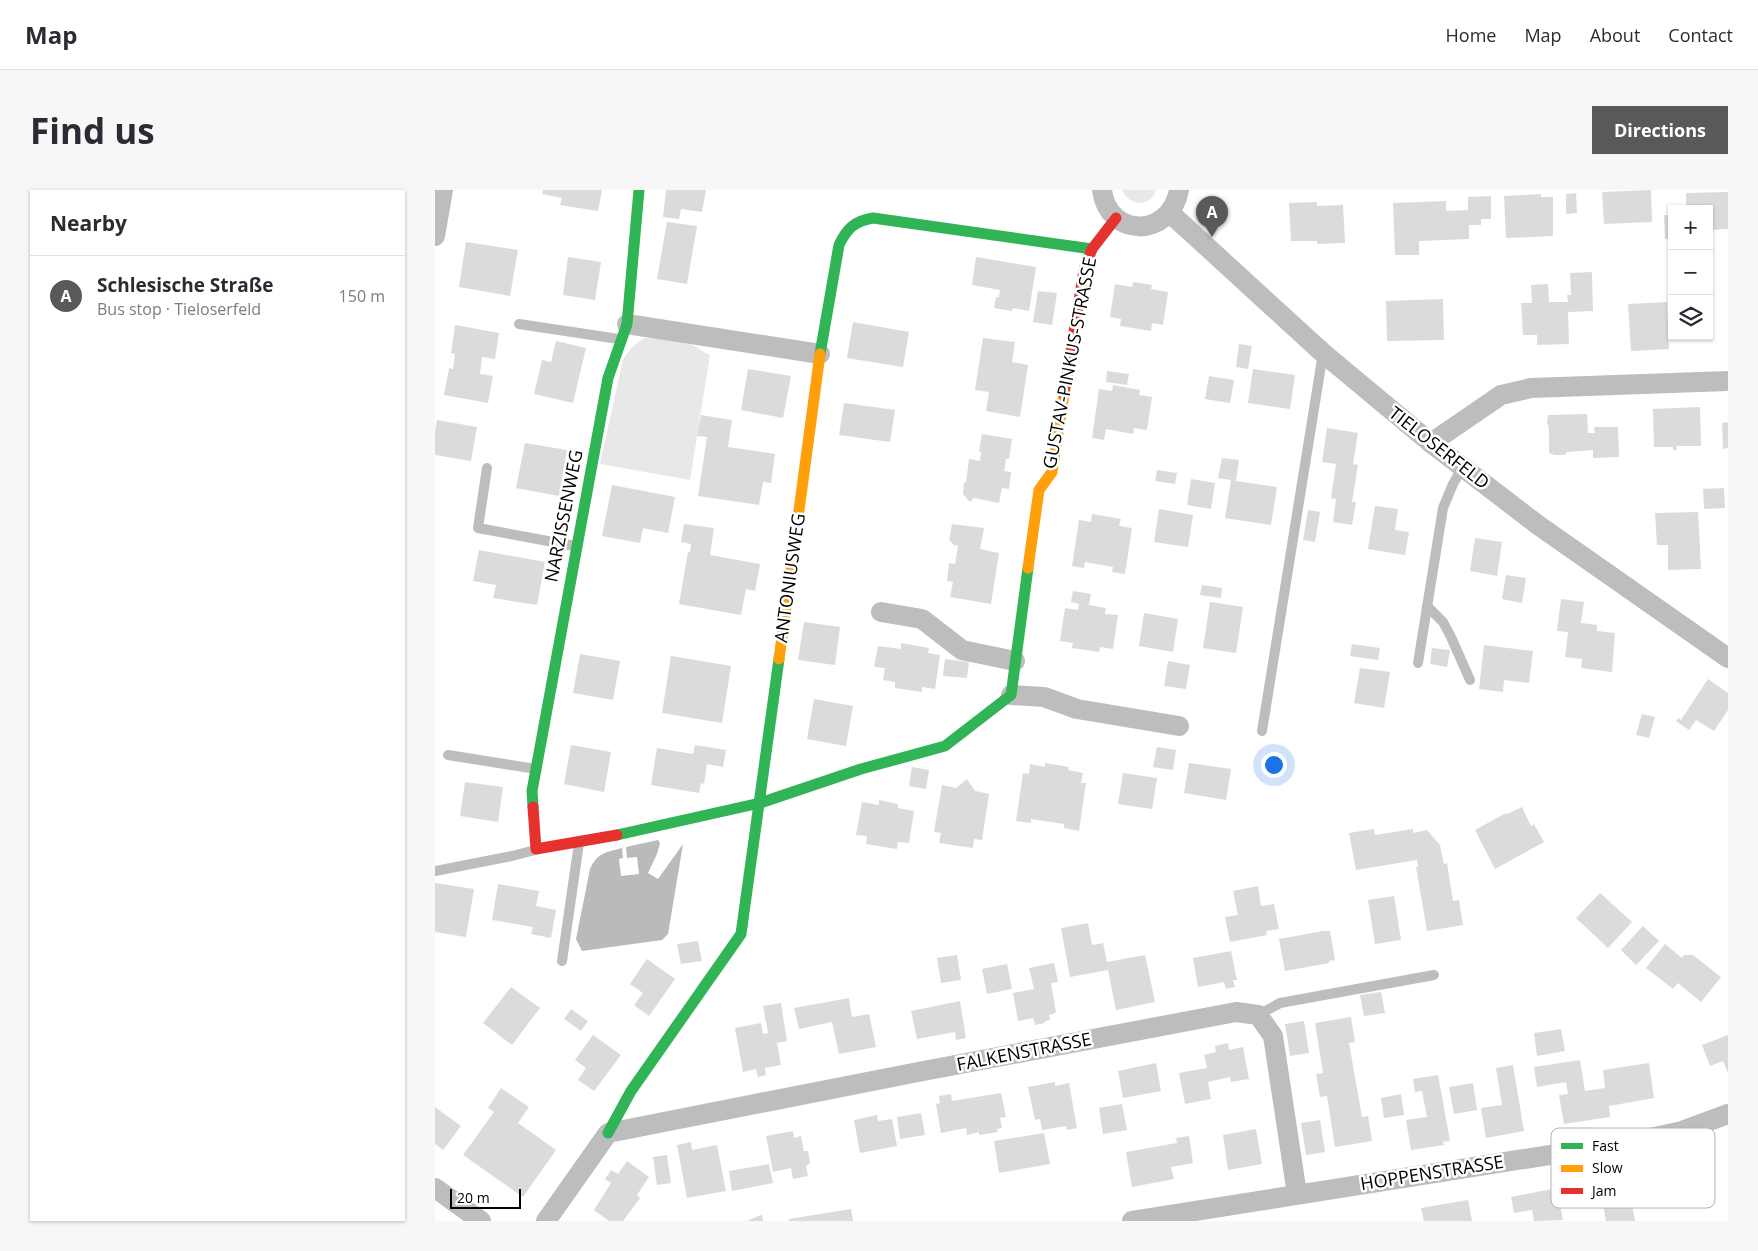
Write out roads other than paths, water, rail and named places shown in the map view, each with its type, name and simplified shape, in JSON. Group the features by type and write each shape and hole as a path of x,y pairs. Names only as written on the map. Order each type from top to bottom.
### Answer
{"street":[{"path":"435,236 443,190"},
{"name":"NARZISSENWEG","path":"536,849 533,791 608,378 624,332 639,190"},
{"path":"1103,190 1107,206 1116,218 1126,224 1138,227 1150,226 1161,221 1170,213 1177,202 1179,190"},
{"name":"TIELOSERFELD","path":"1170,213 1323,354 1463,468 1538,525 1728,658"},
{"name":"GUSTAV-PINKUS-STRASSE","path":"1011,695 1039,490 1051,472 1084,270 1092,249 1116,218"},
{"name":"ANTONIUSWEG","path":"760,803 820,354 839,246 845,232 853,223 863,219 895,220 1092,249"},
{"path":"624,332 820,354"},
{"path":"1431,442 1501,395 1531,388 1728,381"},
{"path":"881,612 922,619 962,650 1015,661"},
{"path":"536,849 579,843 633,832 760,803 861,769 945,746 1011,695 1045,697 1077,709 1179,726"},
{"path":"546,1221 608,1133 631,1091 741,934 760,803"},
{"name":"FALKENSTRASSE","path":"608,1133 1236,1012 1258,1015"},
{"path":"1258,1015 1273,1036 1297,1194"},
{"name":"HOPPENSTRASSE","path":"1691,1128 1728,1115"},
{"name":"HOPPENSTRASSE","path":"1132,1221 1551,1155"},
{"path":"435,1188 481,1221"}],"lane":[{"path":"519,324 624,332"},
{"path":"1262,732 1323,354"},
{"path":"487,468 478,528 576,546"},
{"path":"1418,663 1443,508 1453,484 1463,468"},
{"path":"1427,606 1443,622 1470,680"},
{"path":"448,755 537,770"},
{"path":"562,961 579,843"},
{"path":"435,871 512,856 536,849"},
{"path":"1258,1015 1281,1002 1434,975"}],"place":[{"name":"Schlesische Straße","path":"1212,237"}]}
